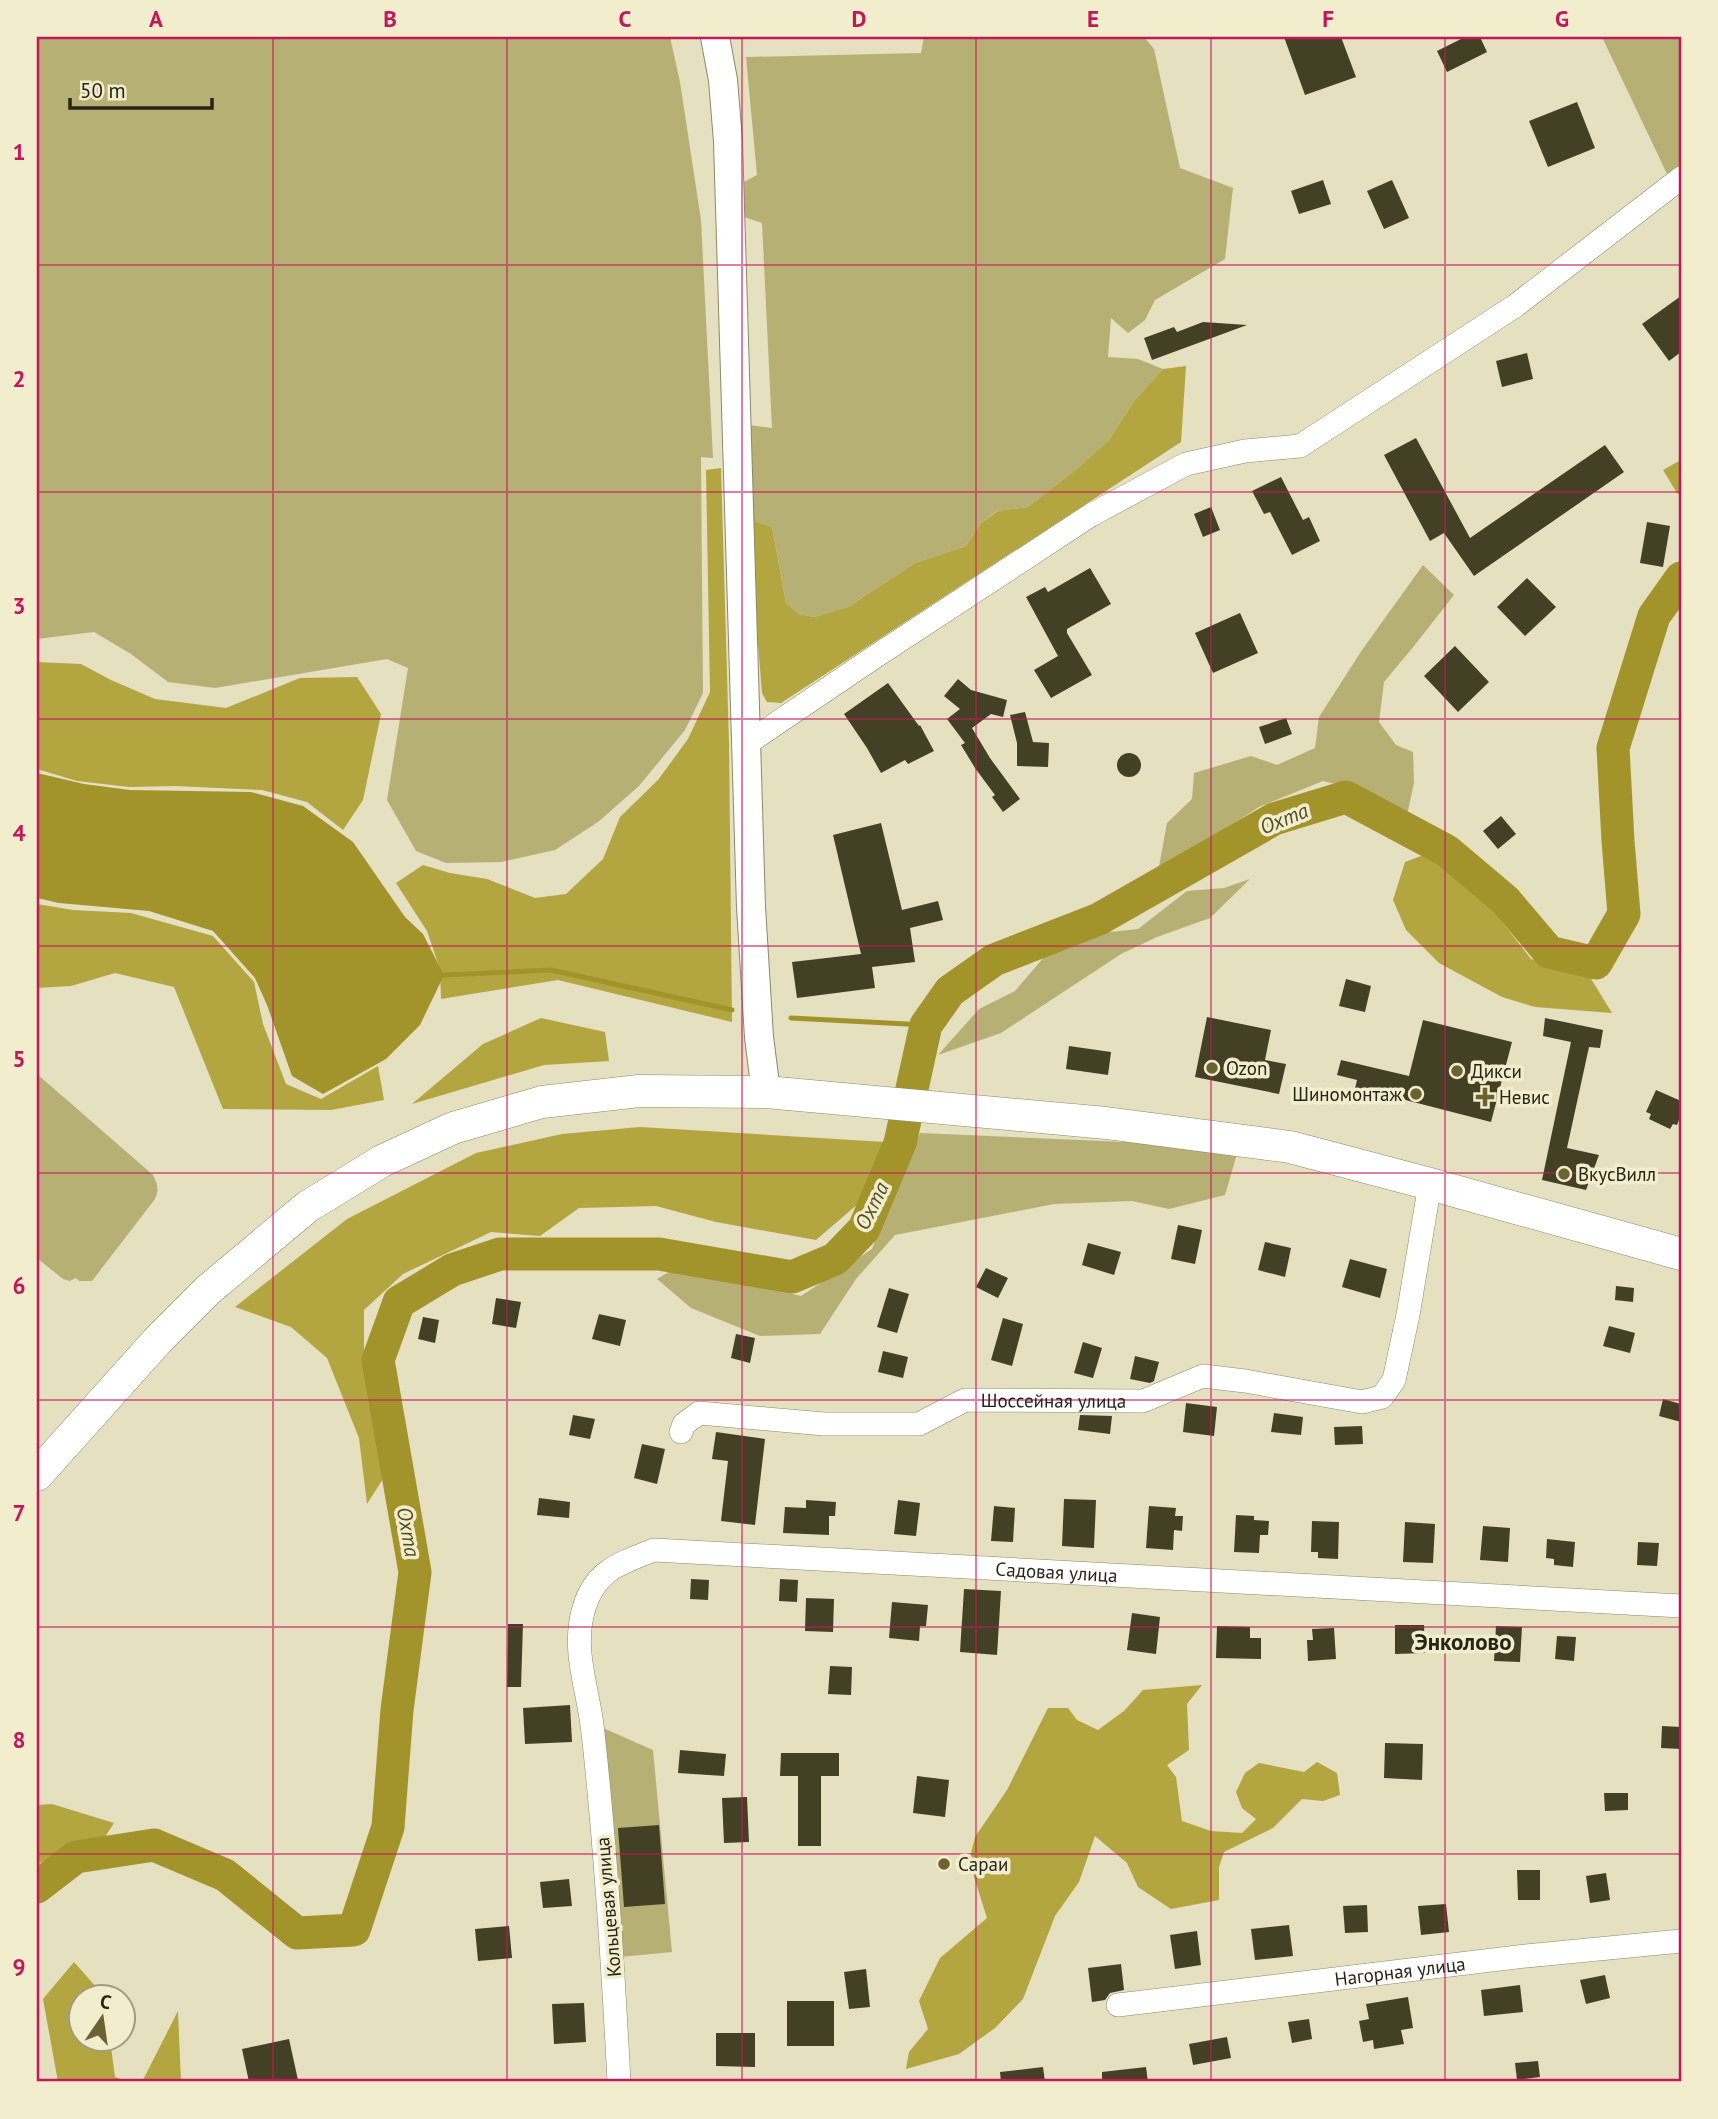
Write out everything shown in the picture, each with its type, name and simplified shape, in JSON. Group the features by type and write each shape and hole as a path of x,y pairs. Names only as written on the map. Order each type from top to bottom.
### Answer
{"main road":[{"path":"37,1475 158,1340 208,1290 307,1207 382,1161 453,1128 542,1101 639,1091 766,1092 975,1110 1290,1147 1681,1254"}],"street":[{"path":"715,37 723,79 728,141 751,907 766,1092"},
{"path":"747,744 1091,515 1186,464 1245,451 1300,446 1515,306 1681,177"},
{"name":"Шоссейная улица","path":"681,1432 684,1424 699,1413 824,1424 919,1424 965,1400 1143,1401 1203,1376 1362,1402 1382,1397 1394,1380 1430,1184"},
{"name":"Садовая улица","path":"593,1733 579,1658 579,1630 585,1605 597,1580 615,1566 654,1550 1681,1606"},
{"name":"Кольцевая улица","path":"593,1733 613,1969 619,2082"},
{"name":"Нагорная улица","path":"1118,2005 1527,1956 1681,1941"}],"shaded area":[{"path":"37,37 670,37 680,82 701,220 713,458 701,457 703,693 685,730 639,786 598,822 555,850 501,862 446,863 416,851 387,800 408,668 387,659 215,688 168,682 131,654 94,632 37,639"},
{"path":"924,37 1144,37 1154,49 1180,168 1233,188 1225,259 1155,300 1145,320 1128,333 1111,318 1108,357 1138,359 1163,369 1134,401 1109,440 1078,468 1028,507 997,511 981,523 966,546 915,563 848,607 814,617 799,614 786,603 772,527 754,521 749,425 772,428 762,223 744,217 742,183 757,175 746,57 921,53"},
{"path":"1602,37 1681,37 1681,167 1667,174"},
{"path":"1186,366 1181,442 781,703 767,702 762,693 746,493 753,494 755,521 772,527 786,603 799,614 814,617 848,607 915,563 966,546 981,523 998,511 1028,507 1109,440 1134,401 1163,369"},
{"path":"1681,460 1681,495 1663,470"},
{"path":"721,468 729,743 732,1022 558,980 441,999 440,969 427,931 396,883 423,865 487,879 535,898 566,894 603,859 620,817 658,780 688,739 710,692 706,470"},
{"path":"1423,565 1454,595 1384,682 1379,722 1396,745 1413,752 1414,783 1407,815 1371,793 1323,781 1259,807 1158,872 1167,823 1192,799 1194,773 1251,756 1277,765 1315,748 1319,717 1362,650"},
{"path":"37,662 81,664 155,699 226,708 300,678 357,677 381,714 363,800 343,830 307,802 262,790 129,787 77,781 37,769"},
{"path":"37,773 84,784 130,790 251,792 303,806 353,842 405,917 423,934 444,975 420,1025 386,1059 323,1094 292,1076 255,978 213,931 149,911 59,903 37,898"},
{"path":"1429,853 1477,890 1531,959 1590,977 1612,1013 1535,1007 1502,997 1439,963 1406,930 1393,900 1405,862"},
{"path":"1250,879 1210,918 1157,937 1121,954 1001,1033 938,1055 979,1009 1015,991 1045,956 1092,934 1138,929 1187,891 1224,888"},
{"path":"37,904 73,910 131,913 213,936 254,982 263,1024 286,1084 321,1099 378,1066 384,1100 331,1110 223,1109 174,987 115,973 71,986 37,988"},
{"path":"541,1018 605,1032 609,1061 544,1065 412,1104 483,1044"},
{"path":"37,1074 153,1175 157,1185 155,1199 92,1281 63,1279 37,1258"},
{"path":"640,1127 885,1142 859,1203 816,1240 716,1222 656,1206 579,1208 540,1236 491,1232 403,1274 364,1310 364,1366 379,1397 381,1443 388,1471 367,1504 359,1438 327,1358 291,1327 235,1307 347,1219 476,1153 562,1134"},
{"path":"920,1133 1239,1147 1225,1195 1169,1209 1132,1201 1054,1204 895,1235 856,1279 820,1334 760,1336 691,1308 657,1279 677,1267 801,1296 872,1249"},
{"path":"1202,1685 1187,1704 1189,1750 1167,1765 1176,1777 1182,1821 1211,1831 1242,1833 1256,1819 1242,1808 1236,1792 1245,1773 1259,1763 1304,1772 1317,1762 1337,1773 1340,1795 1323,1801 1302,1799 1273,1828 1224,1852 1219,1867 1219,1900 1171,1909 1138,1887 1127,1863 1095,1836 1079,1882 1055,1916 1023,1999 995,2028 959,2054 906,2069 909,2052 928,2029 919,2001 940,1958 987,1918 969,1861 975,1837 1007,1790 1048,1708 1068,1708 1077,1720 1098,1730 1124,1711 1143,1690"},
{"path":"603,1728 653,1750 672,1952 620,1957"},
{"path":"52,1804 114,1823 103,1840 72,1845 37,1865 37,1805"},
{"path":"74,1962 92,1982 66,1982 66,2052 112,2052 115,2077 129,2082 58,2082 43,1999"},
{"path":"178,2011 181,2082 142,2082"}],"building":[{"path":"1284,37 1341,37 1356,77 1305,95"},
{"path":"1465,37 1480,37 1487,52 1447,72 1437,51"},
{"path":"1577,102 1595,148 1548,167 1529,121"},
{"path":"1323,180 1331,204 1299,214 1291,191"},
{"path":"1392,180 1409,218 1384,229 1367,191"},
{"path":"1681,296 1681,352 1669,361 1642,324"},
{"path":"1203,322 1247,325 1152,360 1144,338 1174,327 1177,332"},
{"path":"1527,353 1533,379 1502,387 1496,361"},
{"path":"1416,438 1470,538 1605,445 1624,472 1474,576 1444,533 1430,541 1384,455"},
{"path":"1281,477 1303,520 1309,517 1320,541 1292,555 1270,512 1264,514 1252,491"},
{"path":"1211,507 1220,530 1203,537 1194,514"},
{"path":"1647,522 1670,526 1663,567 1640,563"},
{"path":"1090,568 1111,604 1067,629 1067,633 1092,675 1051,698 1034,670 1058,656 1026,597 1045,587 1048,592"},
{"path":"1527,578 1556,607 1525,636 1497,607"},
{"path":"1240,613 1258,653 1213,673 1195,633"},
{"path":"1455,646 1489,682 1458,712 1424,676"},
{"path":"958,679 971,690 1007,700 1003,717 991,714 972,728 1020,799 1003,812 992,797 995,795 961,745 965,743 947,719 960,709 944,696"},
{"path":"888,683 920,725 934,751 908,764 905,760 881,773 844,714"},
{"path":"1025,712 1033,742 1049,743 1048,767 1017,766 1017,743 1010,715"},
{"path":"1286,718 1292,734 1265,744 1259,727"},
{"path":"1129,753 1137,757 1141,765 1137,773 1129,777 1121,773 1117,765 1121,757"},
{"path":"1501,816 1516,834 1498,849 1483,831"},
{"path":"881,823 902,910 938,901 943,920 910,928 915,962 872,967 875,988 797,998 792,962 861,954 833,835"},
{"path":"1346,979 1371,986 1365,1012 1339,1006"},
{"path":"1207,1017 1271,1030 1265,1060 1286,1064 1279,1094 1195,1077"},
{"path":"1545,1018 1603,1030 1600,1048 1589,1047 1567,1148 1599,1155 1586,1190 1542,1180 1571,1042 1543,1036"},
{"name":"Дикси","path":"1423,1020 1512,1042 1491,1122 1390,1096 1389,1102 1354,1093 1357,1080 1337,1075 1341,1060 1409,1076"},
{"path":"1069,1046 1111,1052 1108,1075 1066,1069"},
{"path":"1656,1090 1681,1101 1681,1115 1677,1125 1673,1124 1670,1129 1649,1119 1651,1114 1646,1112"},
{"path":"1178,1225 1202,1230 1195,1264 1171,1259"},
{"path":"1265,1242 1291,1248 1285,1277 1258,1270"},
{"path":"1088,1243 1121,1252 1114,1275 1082,1265"},
{"path":"1350,1259 1387,1269 1380,1298 1342,1287"},
{"path":"986,1268 1008,1278 998,1298 976,1287"},
{"path":"1616,1286 1634,1288 1633,1302 1615,1300"},
{"path":"889,1288 909,1294 897,1333 877,1327"},
{"path":"496,1298 521,1302 516,1328 492,1324"},
{"path":"599,1314 626,1320 620,1346 592,1339"},
{"path":"423,1317 439,1320 435,1343 418,1339"},
{"path":"1003,1318 1023,1324 1012,1366 991,1360"},
{"path":"1609,1326 1635,1333 1630,1353 1603,1346"},
{"path":"736,1334 755,1338 750,1363 731,1358"},
{"path":"1083,1342 1102,1348 1093,1378 1074,1373"},
{"path":"883,1351 908,1357 903,1378 878,1372"},
{"path":"1135,1356 1159,1362 1154,1381 1150,1383 1130,1379"},
{"path":"1663,1399 1681,1404 1681,1422 1659,1416"},
{"path":"1186,1403 1217,1407 1214,1436 1183,1432"},
{"path":"1274,1413 1303,1417 1301,1435 1271,1432"},
{"path":"573,1415 595,1419 590,1439 569,1435"},
{"path":"1080,1415 1112,1416 1110,1434 1078,1430"},
{"path":"1362,1426 1363,1444 1335,1445 1334,1427"},
{"path":"716,1432 765,1439 755,1525 721,1521 728,1461 712,1459"},
{"path":"642,1444 665,1449 657,1484 634,1478"},
{"path":"539,1498 570,1502 569,1518 537,1515"},
{"path":"1064,1499 1096,1500 1094,1548 1062,1546"},
{"path":"806,1500 836,1502 835,1516 829,1516 829,1535 783,1533 785,1507 806,1508"},
{"path":"898,1500 920,1503 916,1536 894,1534"},
{"path":"994,1506 1015,1508 1013,1542 991,1541"},
{"path":"1149,1506 1176,1508 1175,1516 1183,1516 1182,1531 1174,1530 1173,1550 1146,1548"},
{"path":"1236,1515 1254,1516 1254,1520 1269,1521 1268,1535 1260,1535 1259,1553 1234,1552"},
{"path":"1312,1521 1339,1522 1338,1559 1318,1558 1318,1552 1311,1552"},
{"path":"1405,1522 1435,1524 1433,1563 1403,1562"},
{"path":"1483,1526 1510,1528 1508,1562 1480,1560"},
{"path":"1547,1539 1575,1542 1573,1567 1554,1565 1554,1559 1546,1558"},
{"path":"1638,1542 1659,1543 1657,1566 1637,1565"},
{"path":"691,1579 709,1580 708,1600 690,1599"},
{"path":"780,1579 798,1580 797,1602 779,1601"},
{"path":"964,1589 1001,1591 997,1655 960,1652"},
{"path":"806,1598 834,1599 833,1632 805,1631"},
{"path":"892,1602 928,1605 926,1626 920,1626 919,1641 889,1638"},
{"path":"1132,1613 1160,1617 1156,1654 1127,1650"},
{"path":"508,1624 523,1624 521,1687 507,1687"},
{"path":"1395,1625 1424,1625 1425,1653 1395,1654"},
{"path":"1217,1626 1250,1627 1250,1638 1261,1638 1261,1659 1216,1658"},
{"path":"1496,1626 1522,1627 1520,1662 1494,1661"},
{"path":"1334,1628 1336,1659 1308,1661 1307,1640 1313,1640 1312,1629"},
{"path":"1557,1636 1576,1637 1574,1661 1555,1659"},
{"path":"830,1666 852,1667 851,1695 828,1694"},
{"path":"570,1705 572,1742 525,1744 523,1708"},
{"path":"1662,1726 1681,1727 1681,1749 1661,1748"},
{"path":"1385,1743 1423,1744 1422,1780 1384,1778"},
{"path":"680,1750 726,1754 724,1776 678,1773"},
{"path":"781,1753 839,1753 839,1776 821,1776 821,1846 798,1846 798,1776 780,1776"},
{"path":"917,1776 949,1780 945,1817 913,1813"},
{"path":"1604,1793 1628,1793 1628,1810 1605,1811"},
{"path":"747,1797 749,1842 724,1843 722,1798"},
{"path":"659,1825 665,1904 624,1907 618,1828"},
{"path":"1517,1870 1540,1870 1540,1900 1518,1900"},
{"path":"1606,1873 1610,1900 1590,1903 1586,1876"},
{"path":"569,1879 572,1906 543,1908 540,1882"},
{"path":"1446,1904 1449,1932 1421,1935 1418,1906"},
{"path":"1367,1905 1368,1932 1345,1933 1343,1906"},
{"path":"1289,1925 1293,1956 1255,1960 1251,1929"},
{"path":"509,1926 512,1958 478,1961 475,1929"},
{"path":"1197,1931 1201,1965 1175,1969 1170,1935"},
{"path":"1121,1964 1124,1990 1110,1993 1105,2000 1092,2002 1088,1968"},
{"path":"866,1969 870,2007 849,2009 844,1972"},
{"path":"1605,1975 1610,1998 1586,2004 1580,1980"},
{"path":"1520,1985 1523,2012 1484,2016 1481,1990"},
{"path":"1408,1997 1413,2028 1401,2030 1404,2044 1374,2049 1373,2040 1363,2042 1359,2021 1369,2019 1366,2004"},
{"path":"787,2001 834,2001 834,2046 787,2046"},
{"path":"584,2003 586,2042 554,2044 552,2004"},
{"path":"1309,2019 1312,2039 1292,2043 1288,2022"},
{"path":"716,2033 755,2033 755,2067 716,2066"},
{"path":"1227,2037 1231,2058 1193,2065 1189,2044"},
{"path":"289,2039 298,2080 249,2082 242,2049"},
{"path":"1538,2061 1540,2077 1517,2080 1515,2063"},
{"path":"1043,2067 1045,2082 1001,2082 1000,2072"},
{"path":"1146,2067 1148,2082 1102,2082 1102,2072"}],"waterway":[{"name":"Охта","path":"37,1887 76,1857 154,1845 225,1875 297,1933 354,1930 388,1827 397,1710 415,1572 378,1360 399,1302 452,1270 500,1254 659,1254 792,1277 835,1259 864,1229 900,1143 926,1025 950,991 994,960 1099,919 1274,819 1346,797 1447,851 1505,900 1549,952 1596,963 1624,914 1613,748 1654,616 1681,578"},
{"path":"444,975 551,970 732,1010"},
{"path":"791,1018 926,1025"}],"place":[{"name":"Ozon","path":"1212,1068"},
{"name":"Дикси","path":"1457,1071"},
{"name":"Шиномонтаж","path":"1416,1094"},
{"name":"Невис","path":"1485,1097"},
{"name":"ВкусВилл","path":"1564,1174"},
{"name":"Сараи","path":"944,1864"}],"district":[{"name":"Энколово","path":"1463,1642"}]}
